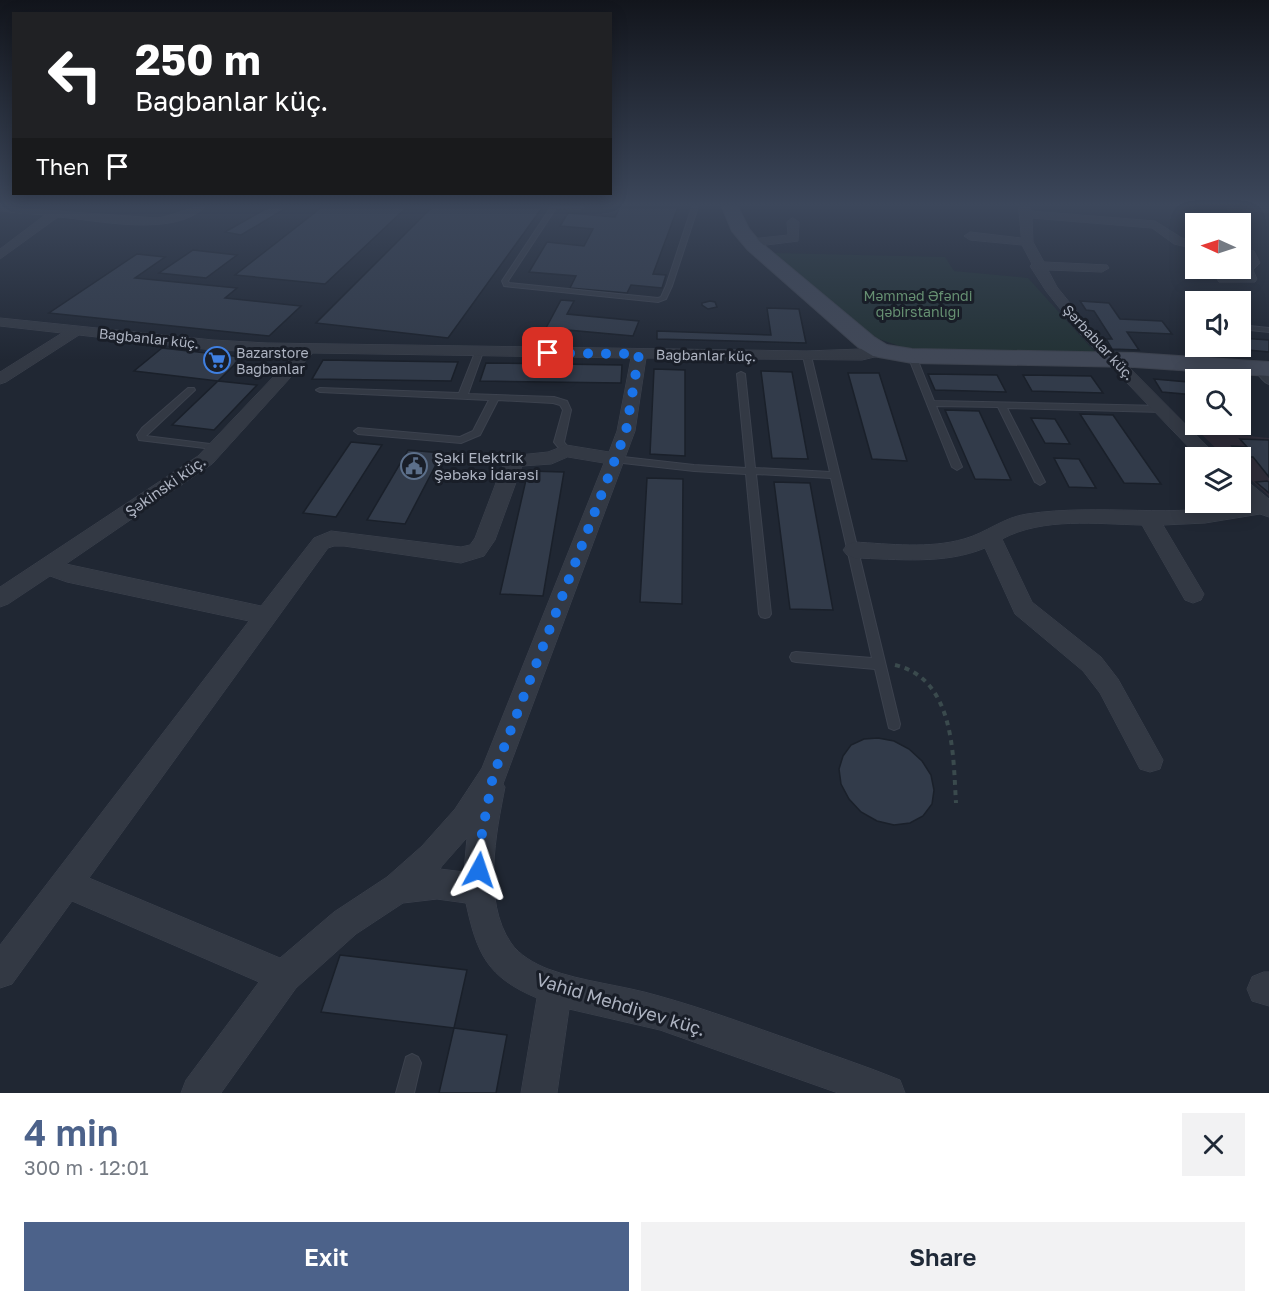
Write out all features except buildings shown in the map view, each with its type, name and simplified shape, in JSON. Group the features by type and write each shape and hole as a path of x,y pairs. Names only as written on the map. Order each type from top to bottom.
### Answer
{"street":[{"path":"768,258 851,330 881,351"},
{"name":"Şərbablar küç.","path":"1034,258 1067,309 1113,360 1199,447"},
{"path":"1037,266 1102,268"},
{"name":"Bağbanlar küç.","path":"0,322 230,346 807,356 862,355 881,351 912,356 1113,360 1266,373"},
{"path":"0,379 77,330"},
{"name":"Şəkinski küç.","path":"0,598 188,472 218,448 308,349"},
{"name":"Vahid Mehdiyev küç.","path":"639,354 630,415 493,776 482,833 477,889 485,924 501,957 520,972 555,988 659,1012 887,1093"},
{"path":"0,972 321,543 331,538 461,555 477,551 485,540 511,467 517,460 551,458 566,451 614,459"},
{"path":"1251,495 1266,508"},
{"path":"854,550 945,551 970,545 1024,521 1076,517 1149,519 1221,515 1266,508"},
{"path":"1149,519 1192,594"},
{"path":"990,535 1023,608 1092,664 1109,687 1150,760"},
{"path":"48,566 67,574 266,616"},
{"name":"Vahid Mehdiyev küç.","path":"199,1093 284,976 345,923 398,888 432,856 465,819 493,776"},
{"path":"67,884 284,976"},
{"path":"398,888 437,884 477,889"},
{"path":"539,1093 555,988"}],"lane":[{"path":"521,258 505,281 506,285 658,300 664,298 678,258"},
{"path":"1251,328 1269,330"},
{"path":"463,395 479,352"},
{"path":"807,356 894,724"},
{"path":"912,356 957,467"},
{"path":"741,374 765,614"},
{"path":"191,390 145,430 141,435 142,438 218,448"},
{"path":"320,390 554,400 564,403 567,410 558,442 566,451"},
{"path":"358,431 461,440 477,433 495,397"},
{"path":"931,403 1162,409"},
{"path":"1000,405 1040,482"},
{"path":"614,459 660,466 835,475"},
{"path":"796,657 880,663"},
{"path":"405,1093 412,1063"}],"path":[{"path":"880,663 901,666 925,681 939,699 948,717 956,803"}],"shaded area":[{"path":"1202,435 1269,438 1269,496 1251,480 1251,447 1215,447"}],"green space":[{"name":"Məmməd Əfəndi qəbirstanlığı","path":"780,258 946,258 954,271 1028,278 1095,352 911,350 876,338"}],"place":[{"name":"Bazarstore Bağbanlar","path":"217,360"},
{"name":"Şəki Elektrik Şəbəkə İdarəsi","path":"414,466"}],"route":[{"path":"479,870 482,833 493,776 626,431 639,354 548,353"}]}
